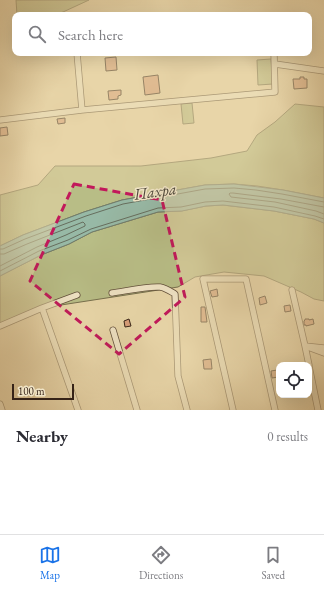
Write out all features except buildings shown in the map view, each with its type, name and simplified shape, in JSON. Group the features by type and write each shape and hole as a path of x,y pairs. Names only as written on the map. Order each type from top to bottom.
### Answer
{"lane":[{"path":"76,56 82,110"},
{"path":"0,120 82,110 275,92 274,56"},
{"path":"275,64 324,71"},
{"path":"233,410 203,279 246,279 275,410"},
{"path":"112,293 142,288 160,287 175,294 178,376 187,410"},
{"path":"292,290 308,362"},
{"path":"0,326 77,295"},
{"path":"42,308 78,410"},
{"path":"113,330 137,410"},
{"path":"305,346 324,348"},
{"path":"305,346 324,354"},
{"path":"312,380 318,410"},
{"path":"0,404 2,410"}],"highlighted area":[{"path":"74,184 162,200 185,297 119,354 30,281"}],"green space":[{"path":"16,0 89,0 63,12 17,12"},
{"path":"271,59 273,84 258,85 257,60"},
{"path":"192,103 194,123 183,124 181,104"},
{"path":"295,104 324,107 324,198 257,186 234,184 205,185 122,200 84,212 23,235 0,246 0,195 38,185 55,166 141,166 211,158 247,151 257,135 275,122"},
{"path":"223,205 274,211 314,219 324,223 324,301 314,299 264,276 224,272 195,277 178,287 48,307 0,328 0,276 41,255 69,244 92,232 158,212 181,211 206,206"}],"water":[{"path":"234,184 283,190 324,198 324,223 314,219 274,211 223,205 206,206 182,211 158,212 92,232 69,244 41,255 0,276 0,246 23,235 84,212 122,200 205,185"}],"water label":[{"name":"Пахра","path":"155,191"}]}
